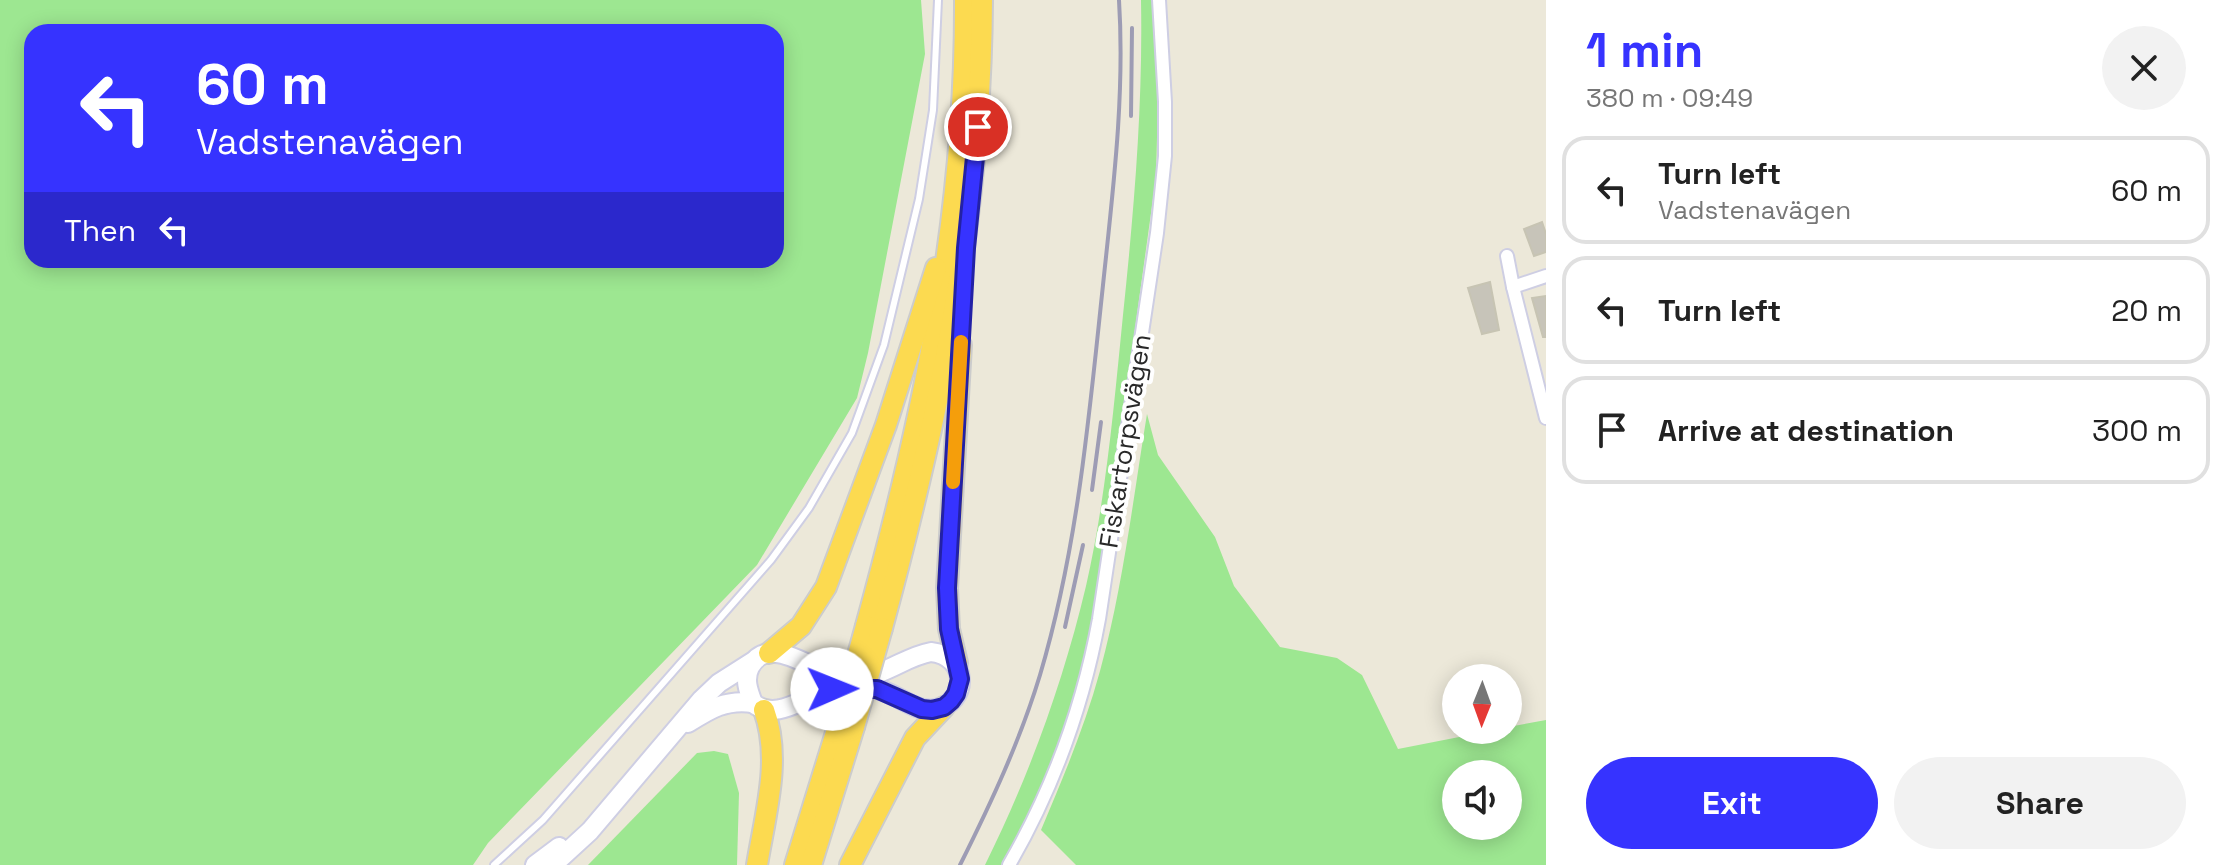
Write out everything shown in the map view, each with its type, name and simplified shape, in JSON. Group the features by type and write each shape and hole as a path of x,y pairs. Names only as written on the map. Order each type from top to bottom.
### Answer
{"highway":[{"path":"874,627 940,308 955,207 962,126 965,0"},
{"path":"957,663 949,629 947,588 966,248 978,127 982,0"},
{"path":"760,658 807,620 832,573 891,412 955,207"},
{"path":"811,865 874,627 934,423 966,248"},
{"path":"757,865 772,759 771,733 759,706"},
{"path":"850,865 915,738 944,707"},
{"path":"795,865 847,725"}],"main road":[{"path":"553,865 590,831 701,700 719,683 760,658 790,655 834,675 854,677 884,673 920,654 931,652 948,656 957,663 960,684 956,694 944,707 932,710 922,709 877,689 851,687 824,690 788,707 759,706 739,701 723,703 675,731"},
{"path":"759,706 747,681 760,658"},
{"path":"535,865 616,798"}],"street":[{"name":"Fiskartorpsvägen","path":"1009,865 1035,819 1066,748 1089,671 1096,632 1157,233 1165,156 1159,0"},
{"path":"1507,256 1546,418"},
{"path":"1513,287 1546,276"}],"lane":[{"path":"494,865 543,820 771,560 809,508 852,433 884,345 919,199 935,86 938,0"}],"green space":[{"path":"0,0 921,0 925,54 857,398 757,565 488,843 473,865 0,865"},
{"path":"1141,0 1153,0 1159,57 1156,177 1095,618 1069,715 1034,805 1003,865 985,865 1016,798 1056,693 1093,553 1109,451 1131,236 1139,119"},
{"path":"1147,414 1158,455 1215,537 1234,586 1280,647 1337,658 1362,675 1398,749 1442,740 1442,744 1522,744 1522,724 1546,720 1546,865 1076,865 1041,830 1081,732 1100,671 1121,575"},
{"path":"714,751 728,754 739,793 737,865 588,865 697,753"}],"building":[{"path":"1542,222 1546,252 1534,256 1524,229"},
{"path":"1490,282 1499,330 1482,334 1468,288"},
{"path":"1546,296 1546,337 1543,337 1532,298"}],"railway":[{"path":"960,865 1004,772 1032,700 1053,627 1073,530 1087,432 1114,178 1119,107 1119,0"},
{"path":"1131,116 1132,28"},
{"path":"1092,490 1101,422"},
{"path":"1065,627 1083,545"}],"slow traffic":[{"path":"953,482 961,342"}],"route":[{"path":"832,689 877,689 922,709 932,710 944,707 951,701 960,684 949,629 947,588 966,248 978,127"}]}
